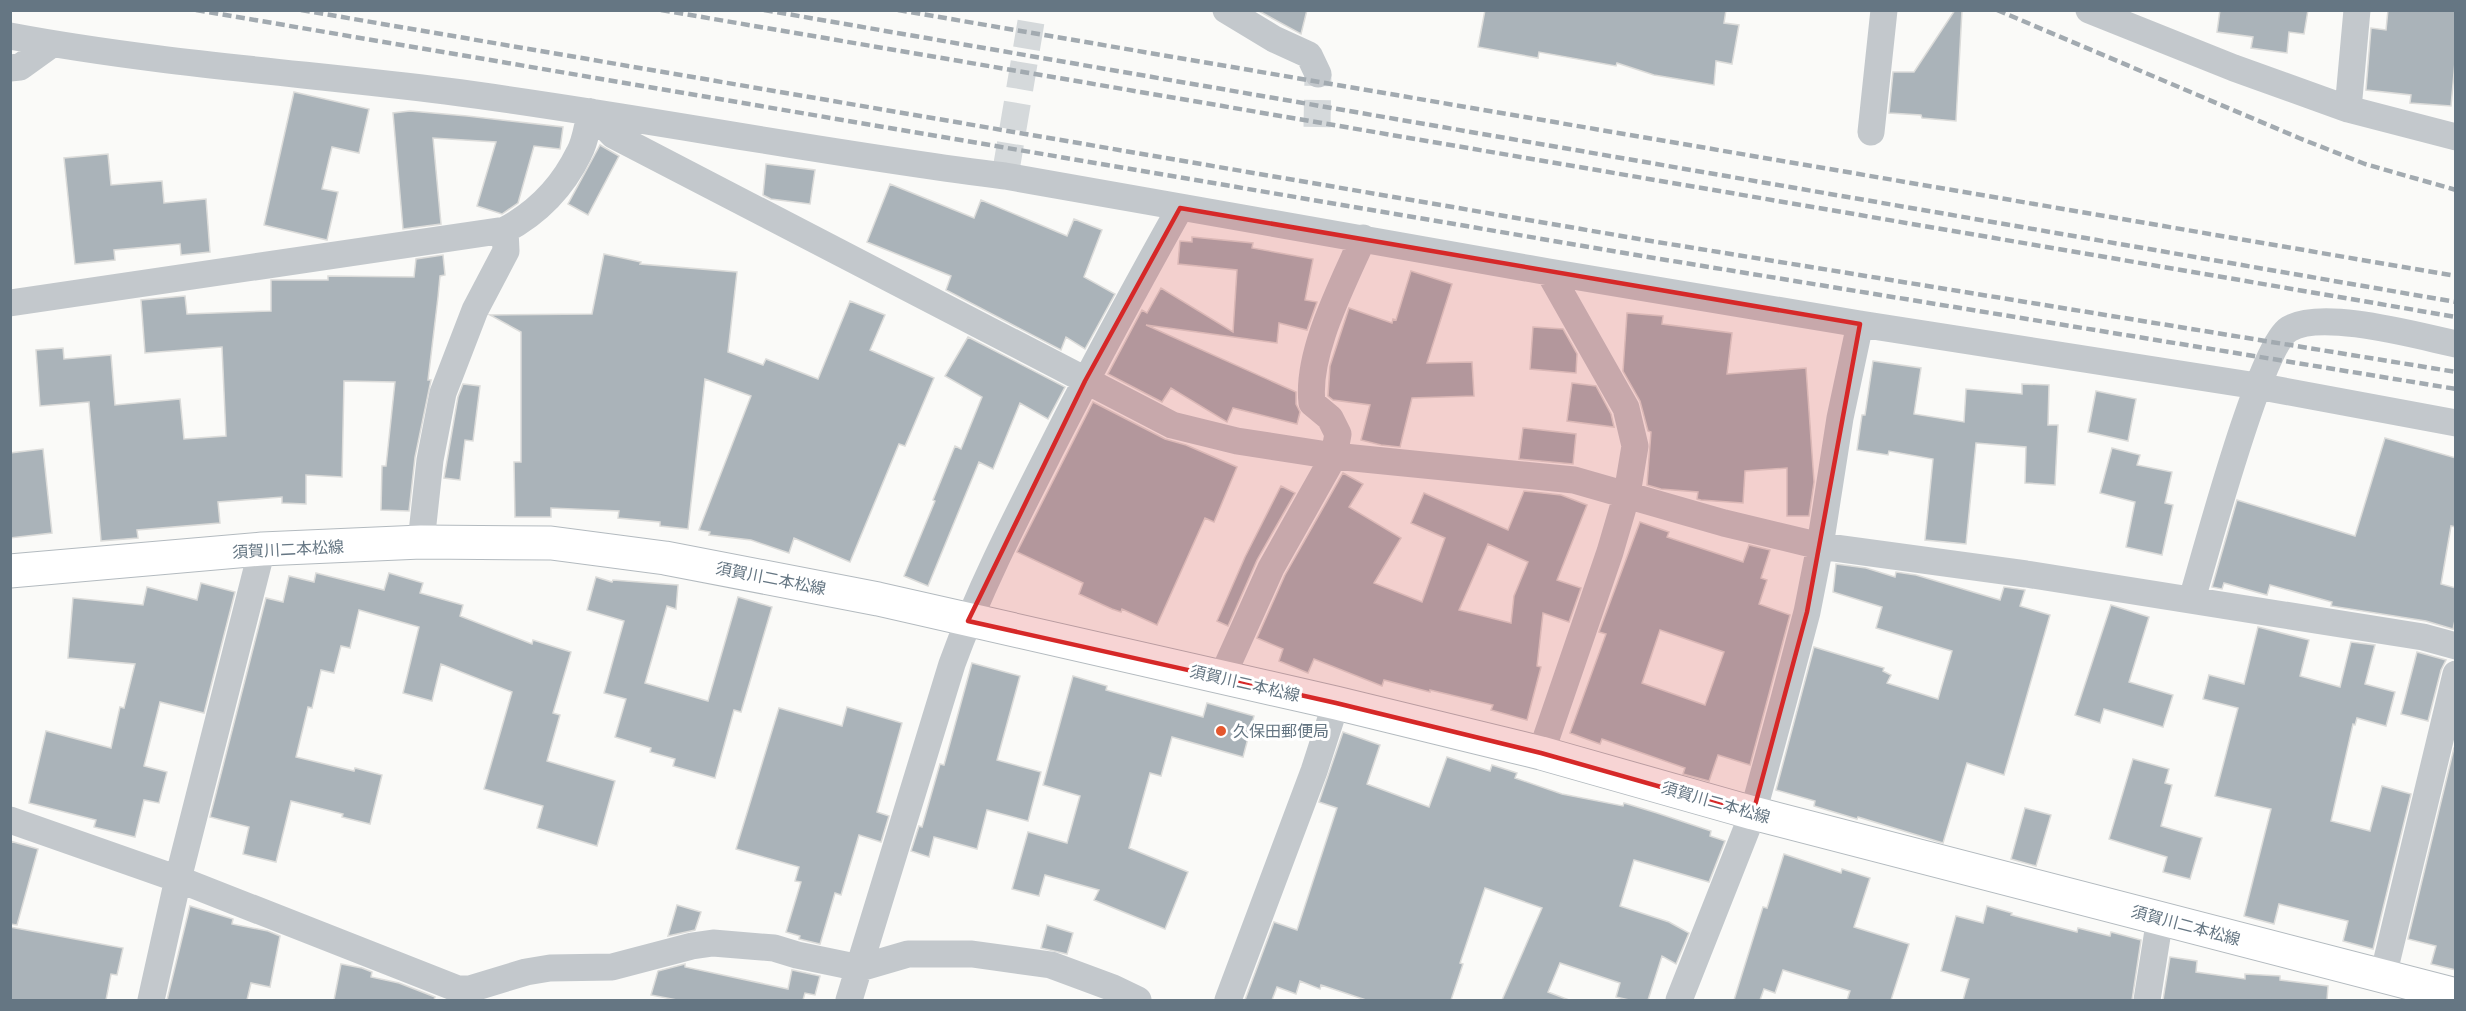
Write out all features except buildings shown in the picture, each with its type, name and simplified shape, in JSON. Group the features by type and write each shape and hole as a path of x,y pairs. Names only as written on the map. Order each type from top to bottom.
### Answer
{"main road":[{"name":"須賀川二本松線","path":"10,571 262,549 422,542 551,543 665,558 878,599 1336,703 1541,753 1753,813 2456,995"}],"street":[{"path":"1226,10 1274,39 1309,55 1318,74"},
{"path":"1871,132 1884,10"},
{"path":"2089,10 2348,109 2456,137"},
{"path":"2348,109 2357,10"},
{"path":"10,36 52,44 446,91 921,165 1006,173 1180,208 1549,272 1860,324 2257,386 2456,423"},
{"path":"10,68 20,67 52,44"},
{"path":"10,303 505,230 528,218 550,196 580,152 591,112"},
{"path":"591,112 613,135 1172,425 1237,441 1334,456 1574,480 1724,523 1820,546 2192,599 2422,637 2456,646"},
{"path":"849,1000 952,664 968,621 1012,523 1085,381 1180,208"},
{"path":"422,542 430,460 443,393 475,310 506,251 505,230"},
{"path":"1222,677 1271,568 1334,456 1338,434 1330,418 1312,404 1310,386 1327,322 1363,238"},
{"path":"1541,753 1610,552 1627,494 1635,446 1626,408 1549,272"},
{"path":"2192,599 2257,386 2279,340 2289,329 2326,321 2378,328 2456,344"},
{"path":"1679,1000 1753,813 1807,612 1840,418 1860,324"},
{"path":"151,1000 178,879 262,549"},
{"path":"2382,976 2456,674"},
{"path":"1228,1000 1314,771 1336,703"},
{"path":"10,820 178,879 458,989 470,989 526,972 550,968 612,968 692,946 713,943 774,948 860,968 908,954 972,954 1051,965 1113,988 1138,1000"},
{"path":"2147,1000 2160,918"}],"highlighted area":[{"path":"1180,208 1860,324 1807,612 1753,813 1541,753 1336,703 968,621 1085,381"}],"tunnel":[{"path":"1006,170 1033,10"},
{"path":"1317,127 1318,74"}],"railway":[{"path":"196,10 1648,257 2456,389"},
{"path":"301,10 1651,241 2456,372"},
{"path":"661,10 2456,317"},
{"path":"764,10 2456,302"},
{"path":"898,10 2456,276"},
{"path":"1997,10 2365,164 2456,190"}],"place":[{"name":"久保田郵便局","path":"1221,731"}]}
